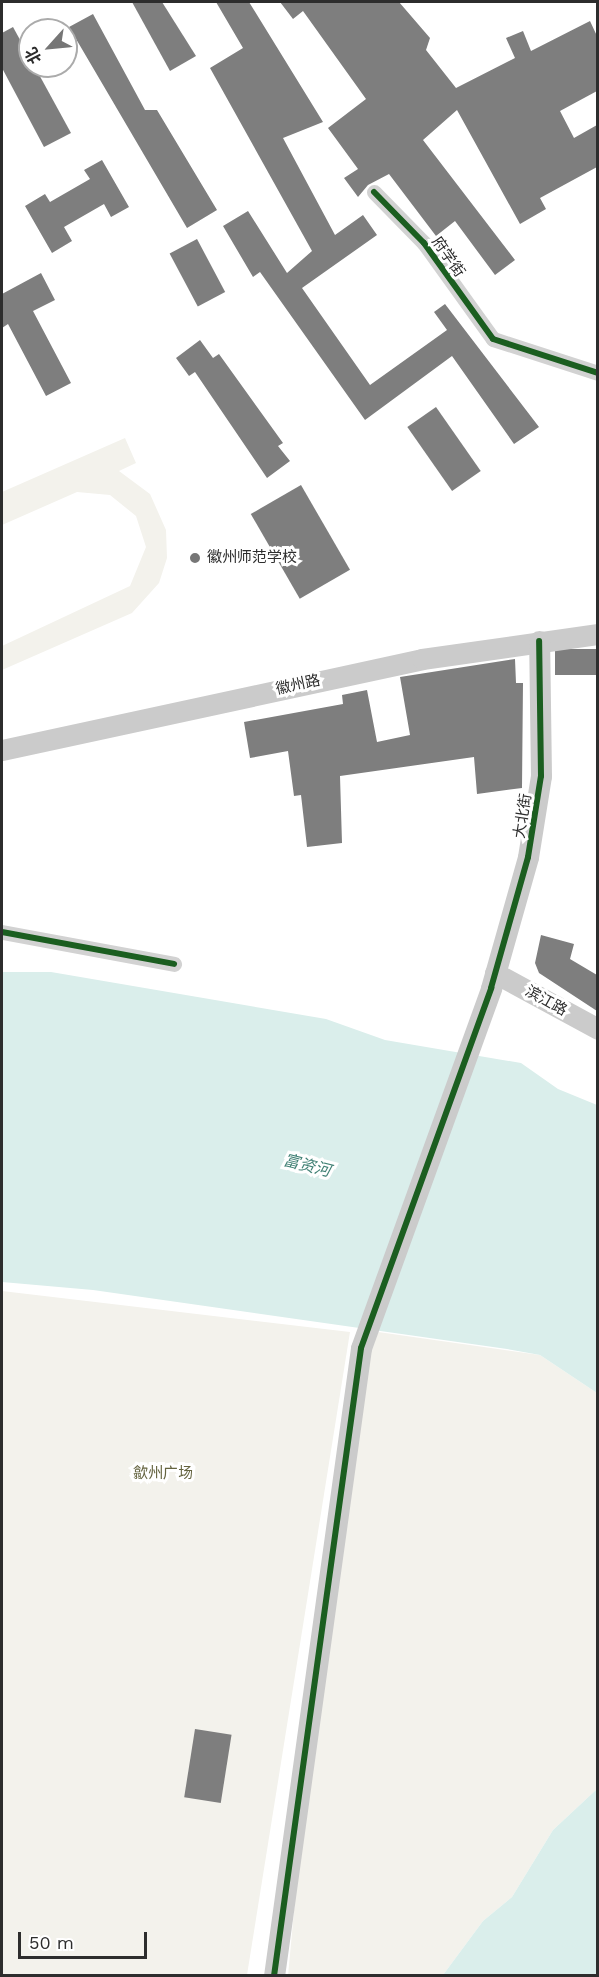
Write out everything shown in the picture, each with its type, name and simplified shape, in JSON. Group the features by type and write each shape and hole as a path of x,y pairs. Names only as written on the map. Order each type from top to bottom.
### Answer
{"street":[{"name":"府学街","path":"375,192 424,243 493,339 597,373"},
{"name":"徽州路","path":"2,750 422,659 597,634"},
{"name":"大北街","path":"274,1976 361,1348 493,980 535,824 541,776 539,641"},
{"path":"2,932 174,964"},
{"name":"滨江路","path":"493,980 597,1029"}],"green space":[{"path":"125,438 136,463 119,471 150,494 166,530 167,558 159,583 132,613 2,670 2,646 130,586 146,547 136,516 110,495 77,492 2,525 2,492"},
{"name":"歙州广场","path":"2,1291 350,1332 247,1975 2,1976"},
{"path":"378,1332 540,1355 597,1393 597,1789 553,1830 512,1897 483,1921 443,1975 288,1976 301,1835 369,1350"}],"water":[{"name":"富资河","path":"2,972 51,972 326,1019 385,1040 521,1063 558,1089 597,1105 597,1393 540,1355 93,1290 2,1282"},
{"path":"597,1789 597,1975 443,1975 483,1921 512,1897 553,1830"}],"building":[{"path":"132,2 162,2 196,56 170,71"},
{"path":"216,2 249,2 323,122 283,138 335,235 363,215 377,235 302,288 370,385 447,330 434,312 445,304 539,427 514,444 452,356 365,420 260,272 253,277 223,226 248,211 287,273 312,251 210,68 243,48"},
{"path":"280,2 399,2 430,38 426,50 456,88 515,58 506,38 523,31 531,51 590,21 597,36 597,91 560,111 574,138 597,125 597,167 540,198 546,209 520,224 457,110 423,140 515,260 495,275 455,221 436,236 389,174 368,185 358,197 344,178 358,169 328,128 366,99 303,11 293,19"},
{"path":"93,14 145,110 157,110 217,210 187,228 78,42 78,22"},
{"path":"13,27 18,36 18,78 41,78 71,133 44,147 2,68 2,33"},
{"path":"102,160 129,207 111,217 104,204 64,227 72,241 52,253 25,206 45,194 50,202 90,179 84,170"},
{"path":"197,239 225,292 198,307 170,254"},
{"path":"41,273 55,300 33,311 71,383 46,396 8,324 2,328 2,294"},
{"path":"200,340 213,358 219,354 283,443 278,446 290,461 267,478 195,372 189,376 176,358"},
{"path":"436,407 481,471 452,491 407,427"},
{"path":"301,485 350,570 300,599 251,514"},
{"path":"555,649 597,649 597,675 555,675"},
{"path":"515,659 516,683 523,683 522,788 477,794 474,757 340,776 342,843 307,847 301,795 294,796 288,751 250,758 244,722 343,704 342,695 367,690 377,742 410,735 400,677"},
{"path":"541,935 574,944 570,959 597,975 597,1011 539,973 535,963"},
{"path":"195,1729 232,1735 221,1803 184,1797"}],"cycle path":[{"path":"374,192 424,243 493,339 598,373"},
{"path":"274,1976 361,1348 491,988 528,857 541,776 539,641"},
{"path":"2,932 174,964"}],"place":[{"name":"徽州师范学校","path":"195,558"}]}
